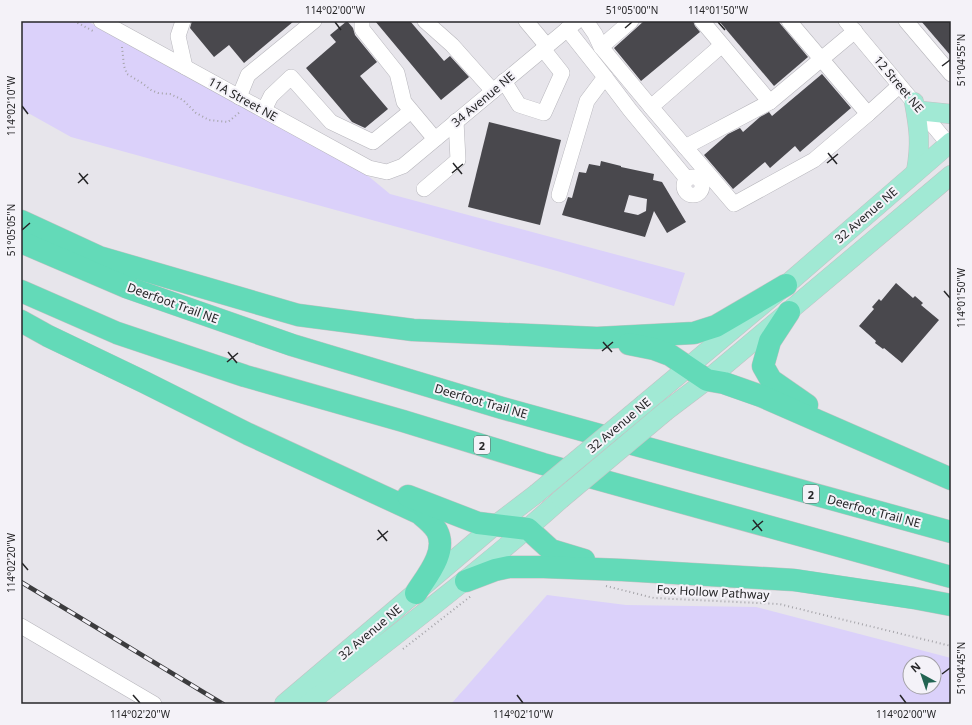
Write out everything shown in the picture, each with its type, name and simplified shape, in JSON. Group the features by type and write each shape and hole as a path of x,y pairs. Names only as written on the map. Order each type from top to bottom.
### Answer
{"highway":[{"path":"21,221 99,258 298,315 413,330 597,338 694,333 716,326 786,285"},
{"name":"Deerfoot Trail NE","path":"21,242 126,287 292,345 502,408 951,532"},
{"name":"2","path":"21,291 117,333 245,376 410,423 543,464 951,577"},
{"path":"789,312 770,341 765,355 763,366 771,380 802,402 909,460"},
{"path":"21,321 48,336 248,434 419,513 430,522 437,531 440,540 440,552 416,593"},
{"path":"597,338 654,349 670,355 687,368 707,380 760,396 951,479"},
{"path":"248,434 478,524 528,529 551,550 622,570"},
{"path":"466,581 495,570 509,567 622,570 794,580 951,605"}],"main road":[{"path":"916,171 920,145 918,106 951,114"},
{"name":"32 Avenue NE","path":"299,702 416,593 494,526 536,494 687,368 786,285 916,171 950,144"},
{"name":"32 Avenue NE","path":"299,702 466,581 666,411 707,380 951,175"}],"street":[{"path":"182,21 178,36 185,67"},
{"path":"239,97 248,75 314,21"},
{"path":"362,21 362,29 397,73 404,102 435,139"},
{"path":"425,21 519,105 544,113 562,73 526,21"},
{"path":"586,21 595,34 601,47 734,204 814,160 900,86"},
{"path":"601,47 631,21"},
{"path":"702,21 770,102"},
{"path":"789,21 868,114"},
{"path":"906,21 951,74"},
{"name":"11A Street NE","path":"108,22 185,67 369,168 387,172"},
{"path":"572,25 606,77 630,110 687,179"},
{"name":"34 Avenue NE","path":"387,172 403,166 572,25"},
{"path":"685,147 770,102 822,60 850,26"},
{"name":"12 Street NE","path":"850,26 950,144"},
{"path":"652,107 722,45"},
{"path":"560,195 587,101 606,77"},
{"path":"264,110 271,96 291,78 331,122 373,142 411,111"},
{"path":"424,189 458,160 456,121"},
{"path":"21,626 154,704"}],"path":[{"path":"122,47 124,66 127,74 142,82 151,90 158,93 170,94 183,100 196,113 209,120 228,122 240,112"},
{"name":"Fox Hollow Pathway","path":"605,586 654,598 779,604 951,646"}],"shaded area":[{"path":"21,21 87,21 367,175 390,194 685,273 674,306 557,271 71,137 21,109"},
{"path":"547,595 626,605 756,607 940,655 902,655 902,695 942,695 942,656 951,658 951,704 451,704"}],"building":[{"path":"192,21 294,21 244,63 229,45 214,57 190,28"},
{"path":"347,21 353,28 355,35 377,62 360,76 388,109 365,128 352,122 306,68 336,42 330,35"},
{"path":"375,21 410,21 444,61 450,56 469,77 441,100"},
{"path":"644,21 693,21 700,32 641,81 614,48"},
{"path":"719,21 778,21 808,57 774,86"},
{"path":"921,21 951,21 951,56"},
{"path":"822,74 851,108 800,152 795,146 770,168 765,162 733,189 704,155 728,134 740,128 743,132 760,117 769,112 772,116"},
{"path":"489,122 561,140 540,225 468,207"},
{"path":"601,161 654,174 653,180 662,182 686,222 667,233 654,211 645,237 562,215 568,197 572,198 579,172 586,173 589,164 600,166","holes":["629,195 647,199 646,211 638,215 624,212"]},
{"path":"896,283 913,298 915,296 923,303 921,305 939,320 902,363 884,348 883,349 875,343 876,341 859,326 874,309 872,307 879,299 881,301"}],"railway":[{"path":"21,582 223,704"}]}
